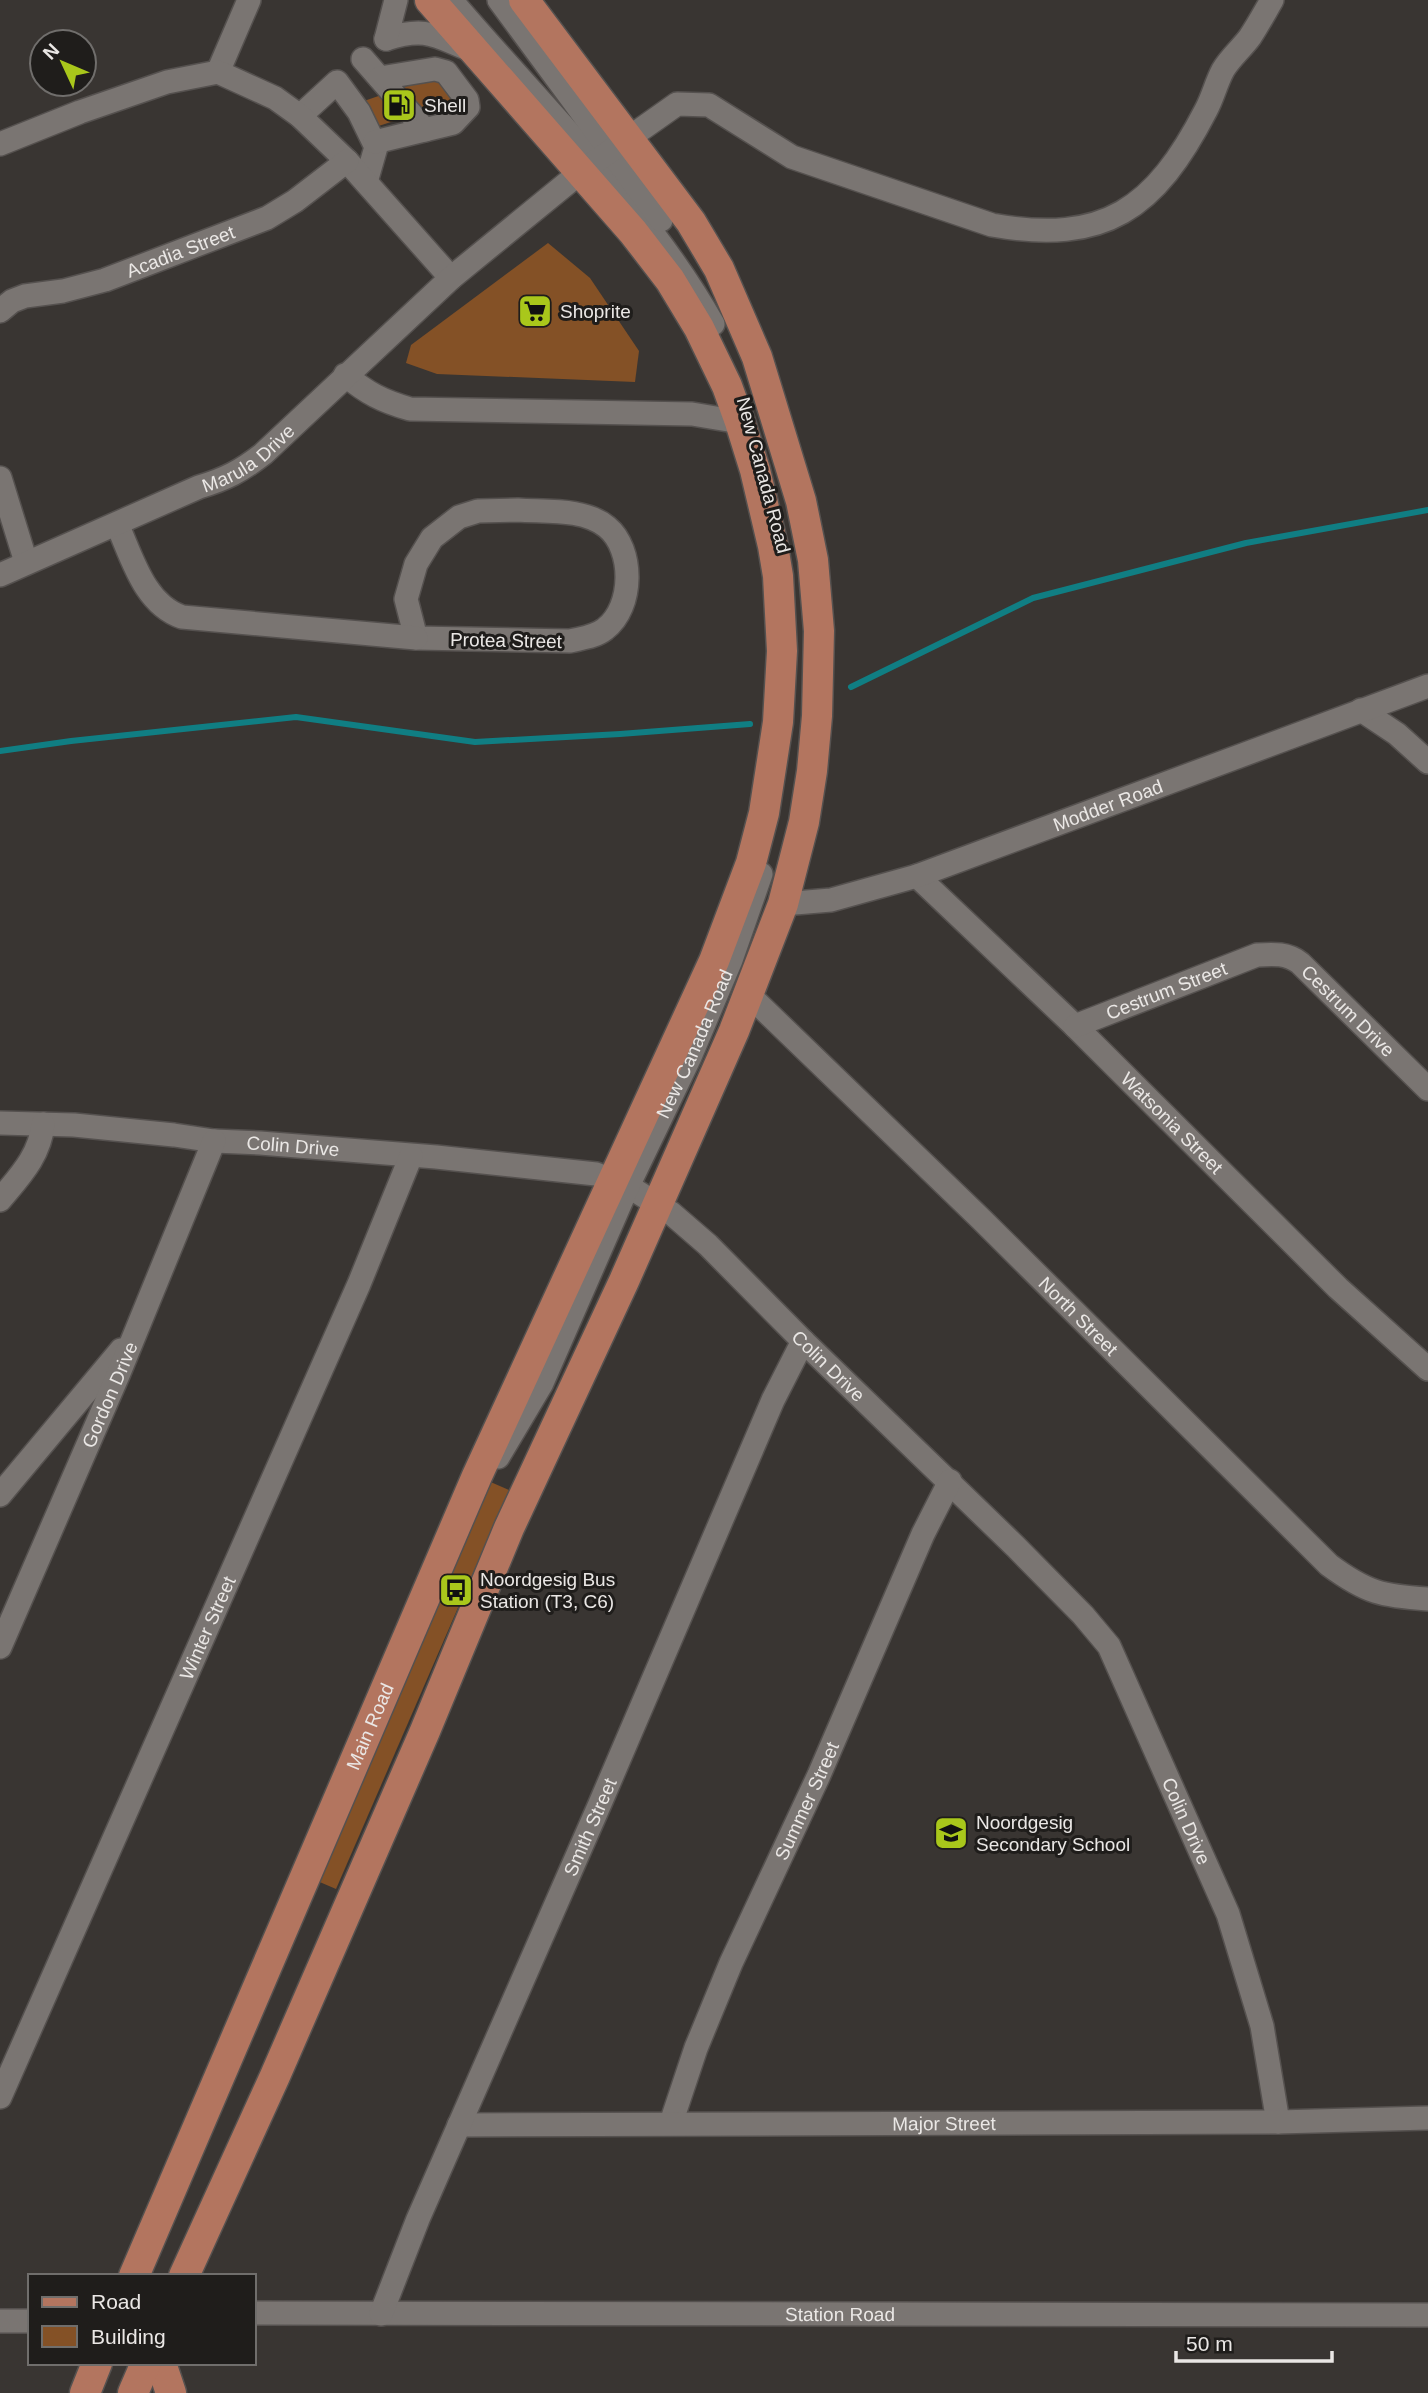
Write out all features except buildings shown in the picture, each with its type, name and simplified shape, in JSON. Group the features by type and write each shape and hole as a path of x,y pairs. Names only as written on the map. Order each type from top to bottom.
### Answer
{"main road":[{"name":"New Canada Road","path":"429,0 474,52 603,156 664,185 706,245 757,357 807,527 818,597 819,631 817,716 804,822 783,904 749,995 637,1192"},
{"name":"New Canada Road","path":"524,0 603,156 633,232 670,280 699,328 727,386 758,482 778,576 782,651 778,722 764,813 751,863 732,916 667,1065 637,1192"},
{"name":"Main Road","path":"135,2274 477,1476 637,1192"},
{"path":"185,2274 275,2076 425,1731 509,1528 637,1192"},
{"path":"85,2393 96,2365"},
{"path":"133,2393 145,2365"},
{"path":"162,2365 171,2393"}],"street":[{"path":"218,72 249,0"},
{"path":"396,0 386,39 408,32 426,33 474,52"},
{"name":"New Canada Road","path":"451,0 603,156"},
{"name":"New Canada Road","path":"499,0 645,223 682,272 714,325 728,355 757,436 783,528 791,578 795,628 793,680 782,778 773,826 757,888 731,960 637,1192"},
{"name":"Marula Drive","path":"0,575 244,469 451,278 603,156 677,104 709,105 792,157 992,225 1024,230 1080,228 1106,222 1120,214 1159,182 1206,110 1223,70 1250,36 1272,0"},
{"path":"363,60 425,130"},
{"path":"375,142 453,123 468,107 467,100 446,72 435,69 380,78"},
{"path":"0,144 80,112 167,82 218,72 275,98 300,116 347,161 451,278"},
{"path":"300,116 337,82 359,112 375,142 376,155 366,182"},
{"name":"Acadia Street","path":"0,311 25,296 63,291 105,279 267,218 295,201 347,161"},
{"path":"345,376 384,402 410,409 692,414 740,422"},
{"path":"0,478 26,562"},
{"name":"Protea Street","path":"117,524 146,587 157,603 182,618 416,638 570,641 592,636 607,628 621,608 627,585 623,550 617,537 606,526 580,514 518,510 478,511 459,517 432,538 411,575 406,599 416,638"},
{"name":"Modder Road","path":"783,904 831,900 917,876 1428,686"},
{"path":"1361,710 1397,733 1428,762"},
{"name":"Watsonia Street","path":"917,876 1075,1026 1338,1288 1428,1369"},
{"name":"Cestrum Drive","path":"1257,955 1279,954 1292,957 1300,963 1428,1089"},
{"name":"Cestrum Street","path":"1075,1026 1257,955"},
{"name":"North Street","path":"749,995 1070,1307 1329,1565 1355,1584 1375,1593 1428,1599"},
{"name":"Colin Drive","path":"0,1122 174,1135 214,1141 596,1174 637,1192 685,1223 803,1341 950,1481 1083,1615 1108,1647 1228,1914 1262,2025 1278,2122"},
{"path":"0,1200 35,1154 42,1137 43,1124"},
{"name":"Gordon Drive","path":"0,1647 214,1141"},
{"name":"Winter Street","path":"0,2097 359,1284 411,1156"},
{"path":"173,2274 414,1729 637,1192"},
{"name":"Main Road","path":"147,2274 309,1885 494,1463 542,1383 637,1192"},
{"path":"0,1495 134,1335"},
{"name":"Smith Street","path":"381,2314 418,2219 773,1400 803,1341"},
{"name":"Summer Street","path":"671,2123 696,2048 731,1963 819,1776 923,1534 950,1481"},
{"name":"Major Street","path":"459,2125 1278,2122 1428,2118"},
{"name":"Station Road","path":"256,2313 1428,2315"},
{"path":"0,2321 28,2321"},
{"path":"96,2393 108,2365"},
{"path":"122,2393 133,2365"}],"waterway":[{"path":"851,687 1033,598 1246,543 1428,510"},
{"path":"0,751 296,717 475,742 750,724"}],"place":[{"name":"Shell","path":"399,105"},
{"name":"Shoprite","path":"535,311"},
{"name":"Noordgesig Bus Station (T3, C6)","path":"456,1590"},
{"name":"Noordgesig Secondary School","path":"951,1833"}]}
